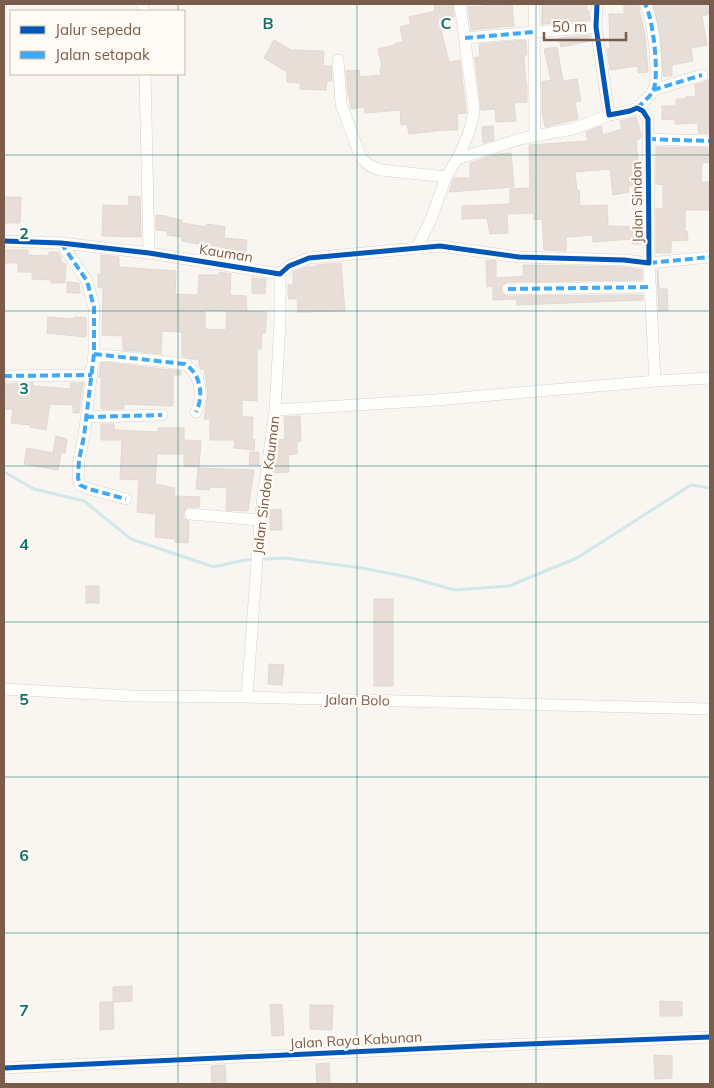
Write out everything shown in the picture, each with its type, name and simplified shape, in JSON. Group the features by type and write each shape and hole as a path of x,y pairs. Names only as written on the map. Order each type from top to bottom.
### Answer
{"street":[{"path":"417,247 430,222 446,177 463,147 472,122 474,110 460,4"},
{"path":"534,4 535,136"},
{"path":"597,4 596,27 609,116"},
{"path":"645,4 649,10 652,25 654,90"},
{"path":"465,38 596,27"},
{"path":"338,60 342,104 361,158 370,166 381,170 446,177"},
{"path":"145,75 149,253"},
{"path":"457,159 535,136 573,129 609,116 630,111 637,108 654,90 702,75"},
{"name":"Jalan Sindon","path":"440,246 519,257 630,260 649,263 648,139 646,115 637,108"},
{"path":"648,139 710,141"},
{"path":"280,274 289,266 309,258 440,246 430,222"},
{"name":"Kauman","path":"4,241 61,243 149,253 280,274"},
{"path":"61,243 87,281 94,307 94,354 78,478 80,485 89,489 126,499"},
{"path":"655,381 649,263 710,257"},
{"name":"Jalan Sindon Kauman","path":"247,697 260,520 274,410 280,322 280,274"},
{"path":"508,289 651,287"},
{"path":"94,354 185,364 193,369 199,382 200,405 196,412"},
{"path":"4,376 92,375"},
{"path":"274,410 436,400 710,378"},
{"path":"86,417 162,415"},
{"path":"190,514 260,520"},
{"name":"Jalan Bolo","path":"4,689 130,696 247,697 710,709"},
{"name":"Jalan Raya Kabunan","path":"4,1068 710,1037"}],"building":[{"path":"434,4 453,4 454,17 438,18 449,62 460,60 466,113 457,114 458,130 409,134 407,124 401,125 400,110 365,113 364,107 351,109 346,71 359,70 360,77 381,75 380,68 382,67 378,49 403,42 400,27 411,24 409,17 435,11"},
{"path":"486,4 512,4 514,26 471,30 468,7 486,6"},
{"path":"542,4 587,4 589,20 542,24"},
{"path":"624,4 638,4 645,35 648,72 638,73 638,66 610,70 607,49 610,49 609,14 624,14"},
{"path":"653,4 710,4 710,14 702,16 707,45 691,48 693,61 672,65 672,76 663,76 660,33"},
{"path":"589,35 590,41 561,47 559,38"},
{"path":"274,40 291,50 324,51 323,66 331,66 332,81 327,81 326,90 300,89 300,83 287,82 287,72 264,58"},
{"path":"526,40 527,55 524,55 527,102 514,103 516,121 496,122 495,109 481,110 475,57 480,57 479,44"},
{"path":"557,47 563,81 577,79 581,101 575,102 578,119 545,127 542,112 542,82 551,80 544,49"},
{"path":"708,79 710,134 698,133 698,123 675,124 675,119 662,120 662,106 676,106 676,99 696,96 695,85"},
{"path":"636,117 641,134 641,138 636,140 638,161 641,161 641,185 628,186 629,192 613,195 610,169 575,172 580,206 607,205 608,226 641,227 641,244 632,244 632,239 593,242 593,235 566,237 566,251 544,250 542,219 534,220 534,213 507,214 508,233 490,234 487,218 462,219 462,206 510,204 510,189 530,188 529,145 588,141 586,132 601,126 603,135 622,129 620,121"},
{"path":"493,126 494,140 483,143 482,127"},
{"path":"656,147 710,148 710,162 702,163 701,182 710,182 710,210 685,210 685,231 687,231 688,240 671,241 671,253 656,253 656,208 663,209 663,185 656,184"},
{"path":"511,153 514,187 449,192 454,178 470,178 470,163 497,154"},
{"path":"129,196 140,197 141,237 102,236 103,205 128,206"},
{"path":"4,197 21,197 20,223 4,223"},
{"path":"156,215 182,220 182,223 206,227 207,224 225,227 224,238 247,240 245,261 220,257 221,253 204,251 204,245 182,241 182,237 167,235 168,231 156,230"},
{"path":"4,250 28,250 28,255 49,256 49,252 58,252 61,262 66,264 65,283 51,283 51,280 32,279 32,272 18,272 18,263 4,263"},
{"path":"101,255 119,257 119,267 176,271 175,294 198,295 199,275 219,275 219,272 231,274 230,295 246,296 247,311 267,312 265,333 262,332 261,349 257,349 257,401 242,400 242,417 253,417 252,439 255,439 254,450 234,448 235,440 210,440 210,419 204,419 208,393 204,369 201,369 199,366 199,359 182,356 182,332 162,331 161,354 123,350 123,336 102,335 103,288 98,287 98,274 101,274","holes":["205,310 227,311 226,330 205,329"]},
{"path":"486,260 496,261 496,278 524,276 523,265 623,267 642,270 642,280 507,282 502,285 501,290 502,293 508,296 643,295 643,300 517,305 516,299 493,300 493,286 487,287"},
{"path":"341,263 345,311 298,312 297,299 289,299 288,295 288,285 293,285 293,272 306,267 316,267 316,265"},
{"path":"657,270 659,289 667,289 668,310 659,311"},
{"path":"252,278 266,279 265,294 252,293"},
{"path":"67,282 79,283 80,293 67,293"},
{"path":"48,317 86,318 86,337 47,333"},
{"path":"101,362 181,371 181,375 173,375 173,406 124,404 124,409 101,409 101,377 99,377"},
{"path":"33,383 33,386 71,389 70,383 83,383 79,413 73,413 73,405 50,404 46,430 30,427 30,425 11,423 13,409 4,409 4,384"},
{"path":"300,416 301,441 297,442 297,454 288,455 289,472 275,473 276,461 278,461 279,440 285,439 284,417"},
{"path":"101,424 114,424 114,430 158,432 158,428 184,428 184,440 201,441 199,467 184,466 184,454 157,454 155,484 175,488 174,496 200,497 199,507 187,507 183,513 183,518 189,521 188,543 175,542 175,539 155,537 156,514 137,512 139,480 120,479 122,440 101,440"},
{"path":"56,436 67,439 65,453 61,453 58,470 24,464 27,448 53,453"},
{"path":"250,452 259,452 259,465 249,465"},
{"path":"198,468 254,470 248,511 226,510 227,488 210,487 209,490 196,489"},
{"path":"281,509 282,530 270,530 270,510"},
{"path":"86,586 99,586 99,603 86,603"},
{"path":"374,599 393,599 393,686 374,686"},
{"path":"269,664 284,665 282,685 268,684"},
{"path":"132,986 132,1001 113,1002 113,987"},
{"path":"660,1001 682,1002 682,1016 660,1016"},
{"path":"100,1002 113,1002 114,1029 100,1030"},
{"path":"282,1004 284,1035 272,1036 270,1005"},
{"path":"310,1005 333,1005 332,1030 310,1029"},
{"path":"654,1055 672,1056 672,1078 655,1079"},
{"path":"329,1063 330,1084 317,1084 316,1064"},
{"path":"225,1065 226,1084 212,1084 211,1066"}],"waterway":[{"path":"4,472 34,489 84,501 131,539 214,567 244,560 284,558 362,568 408,577 455,590 509,586 577,558 691,485 710,488"}],"marked path":[{"path":"637,108 653,91 656,73 651,21 645,4"},
{"path":"465,38 534,32"},
{"path":"653,90 702,75"},
{"path":"648,139 710,141"},
{"path":"61,243 87,281 94,307 94,354 78,478 80,485 89,489 126,499"},
{"path":"649,263 710,257"},
{"path":"508,289 651,287"},
{"path":"94,354 185,364 195,373 200,386 200,399 196,412"},
{"path":"4,376 92,375"},
{"path":"86,417 162,415"}],"cycle path":[{"path":"4,241 61,243 149,253 280,274 289,266 309,258 440,246 519,257 624,260 649,263 648,119 643,111 637,108 609,115 596,27 597,4"},
{"path":"4,1068 710,1037"}]}
